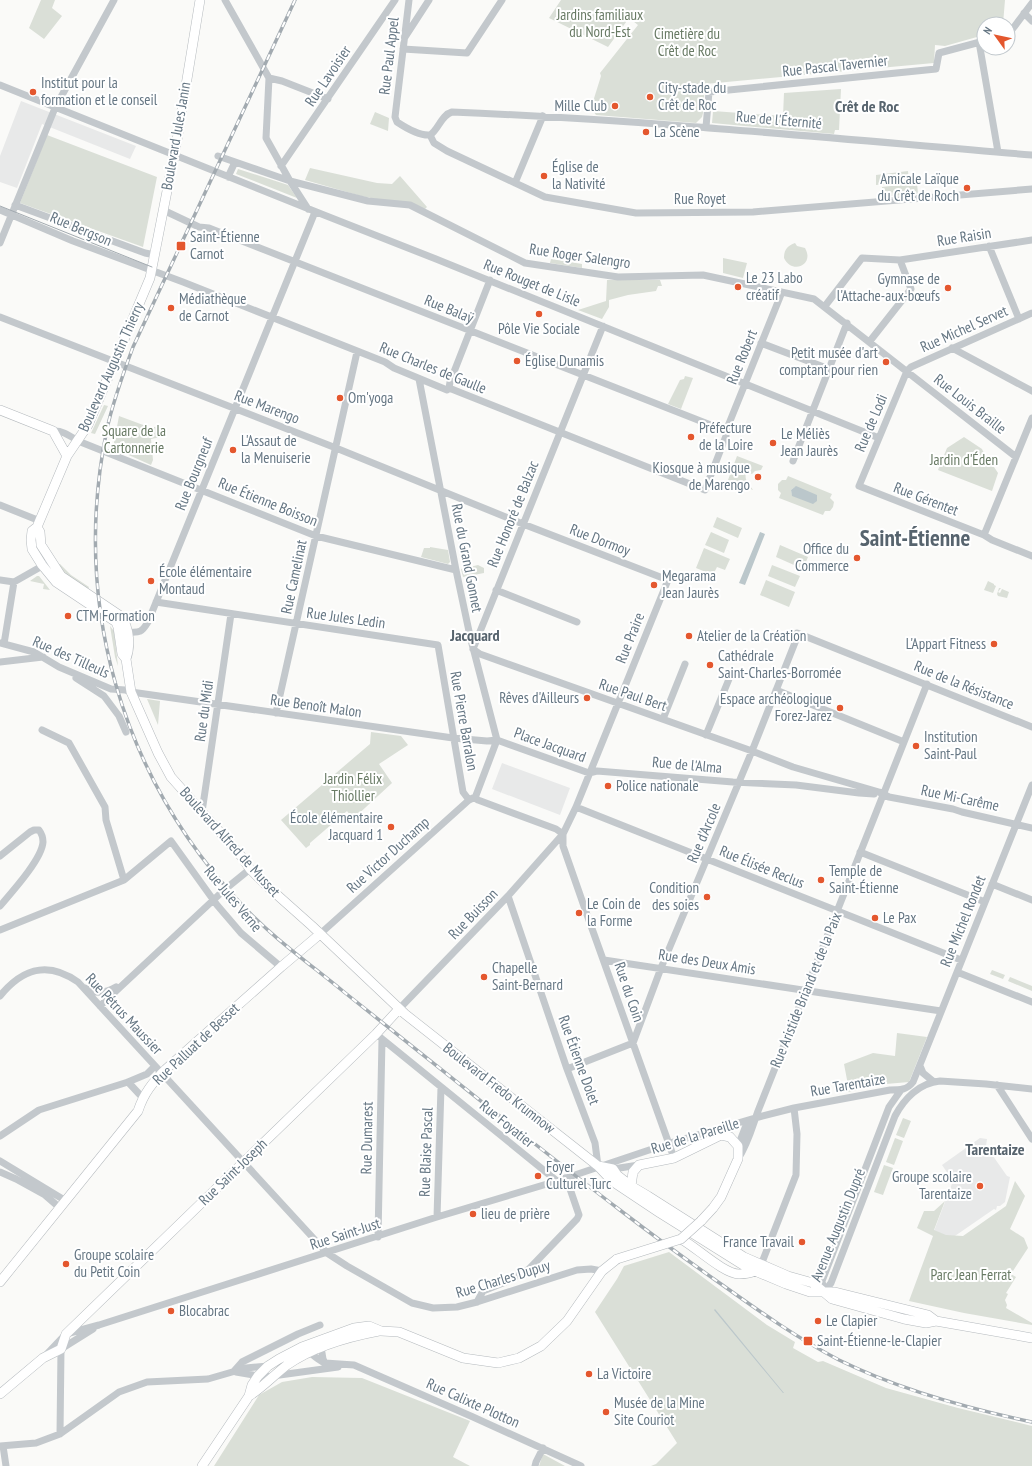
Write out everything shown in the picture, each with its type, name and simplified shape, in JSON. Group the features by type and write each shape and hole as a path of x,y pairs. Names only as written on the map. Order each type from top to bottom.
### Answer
{"main road":[{"name":"Boulevard Jules Janin","path":"151,271 174,155 200,0"},
{"name":"Boulevard Augustin Thierry","path":"46,563 32,549 32,531 38,524 67,456 88,425 151,271"},
{"path":"0,410 53,431 67,456"},
{"name":"Boulevard Alfred de Musset","path":"46,563 61,576 122,617 126,623 129,651 126,659 131,692 158,753 171,777 241,856 250,869 400,1009"},
{"name":"Boulevard Alfred de Musset","path":"46,563 56,582 116,622 122,654 126,659"},
{"name":"Rue Palluat de Besset","path":"0,1282 138,1112 142,1097 158,1070 320,934"},
{"name":"Rue Saint-Joseph","path":"66,1334 244,1162 379,1037 400,1009"},
{"name":"Boulevard Fredo Krumnow","path":"400,1009 598,1166 612,1181 660,1214 743,1265 758,1268"},
{"name":"Rue de la Pareille","path":"638,1165 674,1158 721,1136 730,1137 738,1146"},
{"name":"Rue Aristide Briand et de la Paix","path":"681,1239 714,1208 721,1197 738,1159 738,1146"},
{"path":"631,1186 633,1172 638,1165"},
{"path":"598,1166 613,1169 617,1175 631,1186 744,1257 758,1268 786,1284 810,1292 824,1292 832,1299 904,1319 926,1323 936,1321 1032,1338"},
{"path":"248,1396 258,1390 288,1365 309,1352 354,1335 381,1331 399,1332 463,1358 498,1363 518,1358 541,1346 567,1321 602,1271 617,1259 681,1239 727,1271 738,1274 758,1268"},
{"path":"202,1466 248,1396 252,1385 258,1376 268,1366 298,1349 354,1328 369,1326 381,1331"},
{"path":"0,1394 43,1358 61,1349 66,1334"}],"street":[{"path":"0,243 55,108 114,0"},
{"path":"225,0 269,78 266,138 281,166 308,209"},
{"name":"Rue Lavoisier","path":"281,166 395,0"},
{"name":"Rue Paul Appel","path":"395,116 409,0"},
{"path":"405,38 429,0"},
{"path":"403,49 467,53 502,0"},
{"path":"1016,24 1032,3"},
{"path":"1024,13 1032,21"},
{"name":"Rue Pascal Tavernier","path":"706,127 709,92 936,69 939,53 976,43"},
{"path":"984,56 998,152"},
{"path":"269,78 282,80 328,99"},
{"name":"Rue Rouget de Lisle","path":"0,85 315,212 490,280 878,438"},
{"name":"Rue de l'Éternité","path":"430,135 445,116 452,112 543,116 706,127 1032,155"},
{"name":"Rue Royet","path":"395,116 398,123 419,134 430,135 434,143 443,148 545,197 636,213 753,212 1032,189"},
{"path":"515,183 543,116"},
{"name":"Rue Roger Salengro","path":"218,156 290,181 368,201 410,205 524,263 618,277 703,275 814,299 847,323 907,371"},
{"path":"228,177 234,162"},
{"name":"Rue Bergson","path":"15,205 145,253 155,255"},
{"name":"Rue Bergson","path":"0,210 73,241 151,271"},
{"name":"Rue Balaÿ","path":"163,210 199,227 209,228 726,431"},
{"name":"Rue Bourgneuf","path":"128,632 136,633 142,631 147,623 315,212"},
{"name":"Rue Raisin","path":"825,306 862,258 900,260 1032,240"},
{"path":"989,246 1019,319"},
{"path":"870,341 911,289 900,260"},
{"name":"Rue Charles de Gaulle","path":"151,271 273,315 357,352 385,362 394,368 419,379 447,390 449,388 705,490"},
{"path":"449,388 490,280"},
{"name":"Rue Robert","path":"705,490 726,436 726,431 782,292"},
{"name":"Rue Michel Servet","path":"907,371 911,367 1032,313"},
{"name":"Rue Marengo","path":"0,317 336,448 523,524"},
{"path":"793,461 847,323"},
{"name":"Rue Honoré de Balzac","path":"473,649 603,326"},
{"path":"762,343 829,370"},
{"path":"952,348 1032,391"},
{"name":"Rue Camelinat","path":"276,713 357,352"},
{"name":"Rue de Lodi","path":"858,486 907,371"},
{"name":"Rue Louis Braille","path":"907,371 1016,457"},
{"name":"Rue du Grand Gonnet","path":"419,379 473,649 497,740"},
{"path":"984,536 1032,418"},
{"name":"Rue Étienne Boisson","path":"53,431 57,431 78,441 316,536 456,570"},
{"name":"Rue Gérentet","path":"858,486 1032,556"},
{"path":"0,505 38,524"},
{"name":"Rue Dormoy","path":"523,524 668,580"},
{"path":"0,580 14,582 46,563"},
{"name":"Rue Praire","path":"589,773 668,580"},
{"path":"2,644 14,582"},
{"path":"496,590 577,622"},
{"name":"Rue Jules Ledin","path":"156,602 438,645"},
{"name":"Rue du Midi","path":"202,812 231,614"},
{"name":"Rue de la Résistance","path":"797,633 1032,727"},
{"name":"Rue d'Arcole","path":"633,1043 661,968 752,751 798,635 797,633"},
{"name":"Rue des Tilleuls","path":"2,644 34,652 59,667 111,690 125,690 131,692"},
{"name":"Rue Pierre Barralon","path":"438,645 463,792 472,799"},
{"name":"Rue Paul Bert","path":"473,649 480,654 793,767 883,794"},
{"path":"0,662 44,657"},
{"path":"663,719 685,664"},
{"path":"59,667 104,696 119,716 126,732"},
{"path":"706,735 729,679"},
{"name":"Rue Aristide Briand et de la Paix","path":"738,1159 745,1149 927,684"},
{"path":"776,690 904,742"},
{"name":"Rue Benoît Malon","path":"131,692 453,738 487,742 497,740"},
{"path":"0,930 124,880 106,820 105,806 69,743 42,730"},
{"name":"Place Jacquard","path":"472,799 497,740 589,773 576,807 563,834"},
{"name":"Rue de l'Alma","path":"589,773 597,771 782,784 859,793 883,794"},
{"name":"Rue Michel Rondet","path":"901,1090 909,1087 913,1082 920,1066 1032,785"},
{"name":"Rue Mi-Carême","path":"883,794 888,797 953,809 1032,828"},
{"path":"472,799 556,829 563,834"},
{"name":"Rue Victor Duchamp","path":"320,934 472,799"},
{"name":"Rue Élisée Reclus","path":"576,807 961,960"},
{"path":"0,856 34,830 39,830 42,835 43,841 38,857 15,889 0,906"},
{"name":"Rue Buisson","path":"400,1009 508,896 563,834"},
{"name":"Rue du Coin","path":"563,834 563,846 674,1158"},
{"name":"Rue Jules Verne","path":"124,880 172,841 214,900 241,933 281,966"},
{"path":"860,852 985,902"},
{"path":"100,1006 214,900 250,869"},
{"path":"992,884 1032,900"},
{"name":"Rue Étienne Dolet","path":"508,896 594,1143 598,1166"},
{"name":"Rue des Deux Amis","path":"604,960 941,1011"},
{"name":"Rue Pétrus Maussier","path":"0,996 24,975 36,970 58,972 78,982 327,1253"},
{"path":"957,972 1032,1002"},
{"path":"78,982 87,989 95,992 102,992 110,991 128,980"},
{"name":"Rue Foyatier","path":"379,1037 557,1181"},
{"name":"Rue Dumarest","path":"378,1237 379,1037"},
{"path":"567,1069 633,1043"},
{"path":"920,1066 923,1073 934,1082"},
{"path":"0,1136 39,1110 128,1082 158,1070"},
{"path":"128,1082 142,1097"},
{"name":"Rue Tarentaize","path":"756,1118 794,1108 890,1090 901,1090 906,1098 920,1088 934,1082 997,1085 1032,1089"},
{"path":"997,1085 1032,1139"},
{"name":"Rue Blaise Pascal","path":"437,1217 441,1087"},
{"name":"Avenue Augustin Dupré","path":"824,1292 822,1281 824,1274 888,1107 901,1090"},
{"name":"Avenue Augustin Dupré","path":"824,1292 830,1283 895,1116 906,1098"},
{"path":"758,1268 796,1175 797,1134 794,1108"},
{"name":"Rue Aristide Briand et de la Paix","path":"738,1146 746,1128 756,1118"},
{"name":"Rue de la Pareille","path":"721,1136 756,1118"},
{"name":"Rue de la Pareille","path":"598,1166 756,1118"},
{"path":"0,1161 63,1205"},
{"name":"Rue de la Pareille","path":"613,1169 638,1165"},
{"name":"Rue Saint-Just","path":"66,1334 99,1325 437,1217 557,1181 598,1166"},
{"path":"0,1172 16,1179 63,1205"},
{"path":"477,1302 483,1291 508,1281 529,1269 577,1219 579,1216 565,1178"},
{"name":"Rue Charles Dupuy","path":"327,1253 412,1303 433,1308 457,1308 577,1270 591,1269 602,1271"},
{"name":"Rue Saint-Just","path":"61,1349 99,1325"},
{"path":"234,1371 242,1362 298,1334 320,1325"},
{"path":"43,1358 66,1334"},
{"path":"321,1347 325,1363"},
{"path":"60,1434 61,1349"},
{"path":"298,1349 309,1352 325,1363"},
{"name":"Rue Calixte Plotton","path":"325,1363 354,1365 581,1466"},
{"path":"234,1371 258,1376 354,1365"},
{"path":"6,1466 1,1446 36,1443 60,1434 119,1392 147,1382 208,1379 246,1368 268,1366"},
{"path":"535,1466 543,1448"}],"shaded area":[{"path":"21,101 136,146 130,159 42,124 17,188 0,182 0,156"},
{"path":"796,486 817,495 817,501 813,504 792,496 791,490"},
{"path":"760,532 765,534 745,585 739,583"},
{"path":"502,763 570,788 560,815 492,789"},
{"name":"Groupe scolaire Tarentaize","path":"980,1138 987,1139 986,1146 1007,1176 1010,1177 1005,1202 1000,1206 997,1206 996,1210 994,1209 952,1238 934,1231 953,1181 942,1165"},
{"path":"715,1309 784,1393 714,1310"}],"green space":[{"path":"41,0 55,0 52,8 62,16 44,39 29,28"},
{"name":"Cimetière du Crêt de Roc","path":"561,0 1005,0 1004,16 976,16 976,37 945,46 935,45 934,63 705,84 703,113 702,117 696,123 596,115 591,108 601,76 600,73 638,25 629,18 608,47 549,18"},
{"path":"841,89 839,130 835,130 834,134 712,123 713,111 783,116 784,93"},
{"path":"375,112 389,118 388,131 370,124"},
{"path":"47,135 157,177 143,247 20,203"},
{"path":"310,168 377,183 392,184 400,176 427,207 425,209 361,196 305,180"},
{"path":"238,169 288,185 297,198 236,174"},
{"path":"908,171 909,182 876,185 876,175"},
{"path":"917,183 918,194 883,197 882,187"},
{"path":"795,243 797,246 805,248 807,254 805,263 797,267 792,266 784,258 786,249"},
{"path":"723,258 747,263 743,278 723,273"},
{"path":"551,259 582,264 582,268 550,263"},
{"path":"607,280 660,280 662,286 658,286 656,291 628,295 609,300 609,307 602,319 578,310 606,301"},
{"path":"685,376 693,378 681,409 668,404 680,380 684,379"},
{"path":"104,405 108,406 95,434 91,433"},
{"name":"Square de la Cartonnerie","path":"119,416 154,429 154,427 164,426 166,436 151,439 153,460 151,465 113,448"},
{"name":"Jardin d'Éden","path":"964,437 982,449 988,462 990,461 998,473 992,491 938,470 947,448"},
{"path":"737,456 763,466 761,470 755,471 752,474 746,472 746,480 753,490 728,480"},
{"path":"788,476 832,494 830,498 834,502 833,507 830,511 825,511 823,515 779,498 781,493 778,490 778,484 782,480 786,480","holes":["795,487 815,503 792,495 791,490"]},
{"path":"717,517 742,528 738,538 713,527"},
{"path":"711,532 729,540 724,553 705,545"},
{"path":"780,545 808,557 803,569 776,557"},
{"path":"430,547 448,550 450,562 448,564 421,557 424,548"},
{"path":"704,548 730,559 725,570 717,567 713,575 696,568"},
{"path":"60,564 71,575 89,587 88,589 64,573 58,565"},
{"path":"478,565 484,568 484,573 463,577 461,569"},
{"path":"772,565 800,576 795,587 768,576"},
{"path":"39,576 50,590 43,589 44,584 30,581"},
{"path":"766,580 795,592 789,607 760,595"},
{"path":"988,581 996,586 993,593 984,590"},
{"path":"999,588 1001,588 998,592 1000,593 1002,589 1009,592 1007,598 998,596 997,594"},
{"path":"110,626 114,631 118,666 115,657"},
{"path":"147,699 160,701 158,725"},
{"name":"Jardin Félix Thiollier","path":"371,732 401,736 408,745 379,764 392,783 353,819 347,811 306,848 281,820 370,744"},
{"path":"992,970 1005,975 1003,979 990,974"},
{"path":"1010,977 1032,986 1032,991 1008,981"},
{"path":"897,1033 927,1037 909,1082 886,1084 848,1092 844,1064 873,1053 895,1056"},
{"path":"903,1118 911,1121 904,1138 896,1135"},
{"path":"895,1138 903,1141 894,1165 886,1162"},
{"path":"884,1165 893,1168 883,1195 874,1192"},
{"name":"Parc Jean Ferrat","path":"1015,1181 1025,1196 1010,1229 1024,1238 1028,1248 1011,1274 1016,1277 1006,1293 1008,1294 1005,1300 1007,1305 1006,1308 1032,1323 1032,1325 964,1313 909,1301 933,1236 917,1228 924,1211 934,1211 945,1201 934,1230 946,1235 963,1236 1006,1206"},
{"path":"669,1252 767,1325 795,1342 793,1348 818,1362 823,1361 886,1388 958,1408 1032,1426 1032,1466 651,1466 656,1464 677,1443 595,1312 624,1266"},
{"path":"312,1377 362,1378 470,1421 453,1457 470,1466 214,1466 259,1395 282,1382"},
{"path":"543,1454 565,1466 539,1466"}],"tram line":[{"path":"0,206 152,267"}],"railway":[{"path":"295,0 133,347 115,398 107,429 98,494 96,559 102,622 116,684 137,744 165,802 201,856 243,906 279,940 620,1210 695,1266 808,1343 862,1371 934,1397 983,1411 1032,1422"}],"place":[{"name":"Institut pour la formation et le conseil","path":"33,92"},
{"name":"City-stade du Crêt de Roc","path":"650,97"},
{"name":"Mille Club","path":"615,106"},
{"name":"La Scène","path":"646,132"},
{"name":"Église de la Nativité","path":"544,176"},
{"name":"Amicale Laïque du Crêt de Roch","path":"967,188"},
{"name":"Saint-Étienne Carnot","path":"181,246"},
{"name":"Le 23 Labo créatif","path":"738,287"},
{"name":"Gymnase de l'Attache-aux-bœufs","path":"948,288"},
{"name":"Médiathèque de Carnot","path":"171,308"},
{"name":"Pôle Vie Sociale","path":"539,314"},
{"name":"Église Dunamis","path":"517,361"},
{"name":"Petit musée d'art comptant pour rien","path":"886,362"},
{"name":"Om'yoga","path":"340,398"},
{"name":"Préfecture de la Loire","path":"691,437"},
{"name":"Le Méliès Jean Jaurès","path":"773,443"},
{"name":"L'Assaut de la Menuiserie","path":"233,450"},
{"name":"Kiosque à musique de Marengo","path":"758,477"},
{"name":"Office du Commerce","path":"857,558"},
{"name":"École élémentaire Montaud","path":"151,581"},
{"name":"Megarama Jean Jaurès","path":"654,585"},
{"name":"CTM Formation","path":"68,616"},
{"name":"Atelier de la Création","path":"689,636"},
{"name":"L'Appart Fitness","path":"994,644"},
{"name":"Cathédrale Saint-Charles-Borromée","path":"710,665"},
{"name":"Rêves d'Ailleurs","path":"587,698"},
{"name":"Espace archéologique Forez-Jarez","path":"840,708"},
{"name":"Institution Saint-Paul","path":"916,746"},
{"name":"Police nationale","path":"608,786"},
{"name":"École élémentaire Jacquard 1","path":"391,827"},
{"name":"Temple de Saint-Étienne","path":"821,880"},
{"name":"Condition des soies","path":"707,897"},
{"name":"Le Coin de la Forme","path":"579,913"},
{"name":"Le Pax","path":"875,918"},
{"name":"Chapelle Saint-Bernard","path":"484,977"},
{"name":"Foyer Culturel Turc","path":"538,1176"},
{"name":"Groupe scolaire Tarentaize","path":"980,1186"},
{"name":"lieu de prière","path":"473,1214"},
{"name":"France Travail","path":"802,1242"},
{"name":"Groupe scolaire du Petit Coin","path":"66,1264"},
{"name":"Blocabrac","path":"171,1311"},
{"name":"Le Clapier","path":"818,1321"},
{"name":"Saint-Étienne-le-Clapier","path":"808,1341"},
{"name":"La Victoire","path":"589,1374"},
{"name":"Musée de la Mine Site Couriot","path":"606,1412"}],"district":[{"name":"Crêt de Roc","path":"867,106"},
{"name":"Saint-Étienne","path":"915,538"},
{"name":"Jacquard","path":"475,635"},
{"name":"Tarentaize","path":"995,1149"}],"park label":[{"name":"Jardins familiaux du Nord-Est","path":"600,24"}]}
